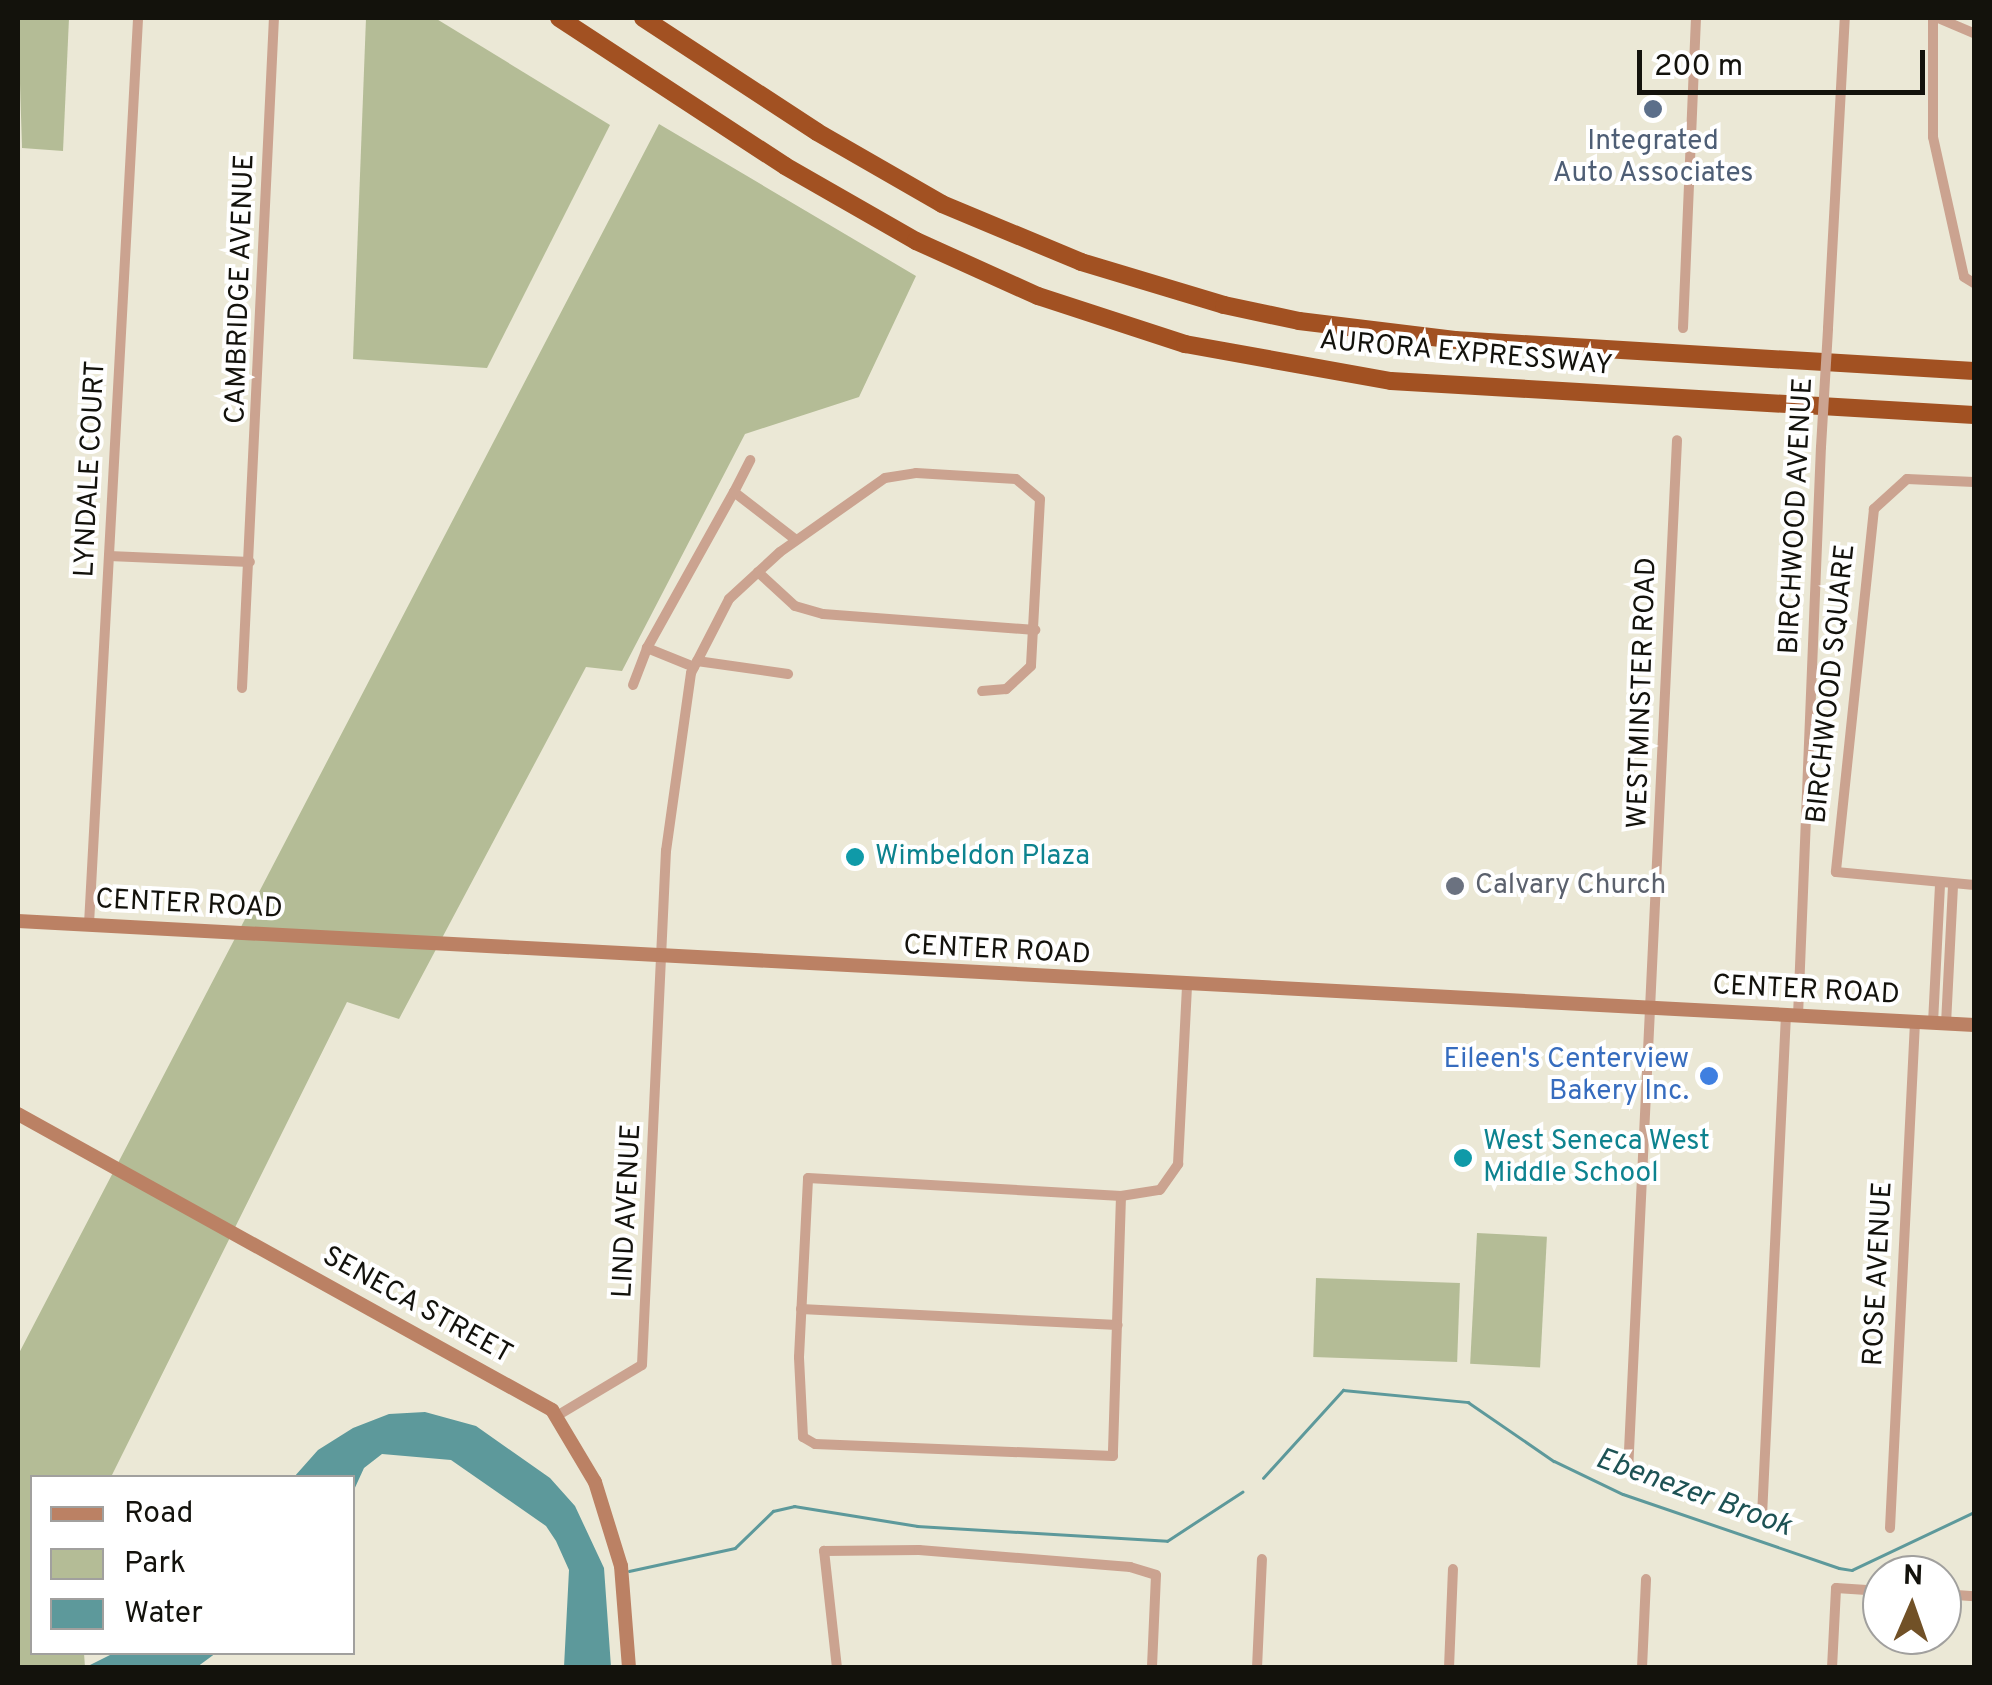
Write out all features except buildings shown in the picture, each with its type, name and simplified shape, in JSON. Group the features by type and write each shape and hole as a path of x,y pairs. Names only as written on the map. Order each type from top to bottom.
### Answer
{"highway":[{"name":"AURORA EXPRESSWAY","path":"559,18 864,213 972,268 1185,344 1391,381 1974,415"},
{"name":"AURORA EXPRESSWAY","path":"643,18 942,204 1081,262 1224,305 1300,322 1455,340 1974,371"}],"main road":[{"name":"CENTER ROAD","path":"18,921 1974,1026"},
{"name":"SENECA STREET","path":"18,1114 555,1416 594,1482 621,1566 630,1667"}],"street":[{"name":"LYNDALE COURT","path":"89,924 138,18"},
{"name":"CAMBRIDGE AVENUE","path":"242,688 274,18"},
{"path":"1683,328 1696,18"},
{"name":"BIRCHWOOD AVENUE","path":"1762,1516 1844,18"},
{"path":"1974,33 1936,18 1932,137 1964,277 1974,283"},
{"name":"WESTMINSTER ROAD","path":"1628,1472 1677,440"},
{"path":"633,685 647,648 750,460"},
{"path":"665,957 666,851 696,664 729,599 796,540 885,478 916,473 1016,479 1040,498 1031,666 1006,689 982,691"},
{"name":"BIRCHWOOD SQUARE","path":"1974,482 1907,479 1874,509 1844,754 1836,872 1974,885"},
{"path":"734,492 796,540"},
{"path":"109,556 250,562"},
{"path":"758,572 795,606 823,614 1035,630"},
{"path":"647,648 696,664 788,674"},
{"path":"1939,1024 1947,884"},
{"name":"LIND AVENUE","path":"555,1416 642,1365 665,957"},
{"path":"1121,1196 1113,1456 814,1444 803,1437 798,1416 808,1178 1121,1196 1160,1190 1178,1164 1187,986"},
{"name":"ROSE AVENUE","path":"1890,1528 1915,1022"},
{"path":"801,1309 1118,1325"},
{"path":"836,1668 824,1551 920,1550 1130,1566 1156,1575 1152,1668"},
{"path":"1257,1668 1262,1559"},
{"path":"1449,1668 1452,1569"},
{"path":"1642,1668 1646,1579"},
{"path":"1832,1668 1836,1588 1862,1590"}],"green space":[{"path":"18,18 69,18 63,151 22,148"},
{"path":"366,18 435,18 610,125 487,368 353,359"},
{"path":"659,124 916,276 859,397 745,434 622,671 586,667 399,1019 347,1002 112,1475 30,1475 30,1655 84,1655 85,1667 18,1667 18,1355"},
{"path":"1477,1233 1547,1237 1540,1367 1470,1364"},
{"path":"1316,1278 1460,1283 1457,1362 1313,1357"}],"water":[{"path":"425,1412 476,1426 550,1478 575,1506 604,1568 611,1667 564,1667 569,1570 556,1541 546,1526 451,1460 382,1454 364,1468 355,1488 355,1475 296,1475 318,1450 353,1428 389,1414"},
{"path":"110,1655 213,1655 197,1667 86,1667"}],"waterway":[{"name":"Ebenezer Brook","path":"1263,1478 1343,1390 1468,1402 1554,1461 1623,1494 1839,1568 1852,1570 1974,1512"},
{"name":"Ebenezer Brook","path":"629,1571 735,1548 773,1511 794,1506 917,1526 1167,1541 1242,1492"}],"place":[{"name":"Integrated Auto Associates","path":"1653,109"},
{"name":"Wimbeldon Plaza","path":"855,857"},
{"name":"Calvary Church","path":"1455,886"},
{"name":"Eileen's Centerview Bakery Inc.","path":"1709,1076"},
{"name":"West Seneca West Middle School","path":"1463,1158"}]}
